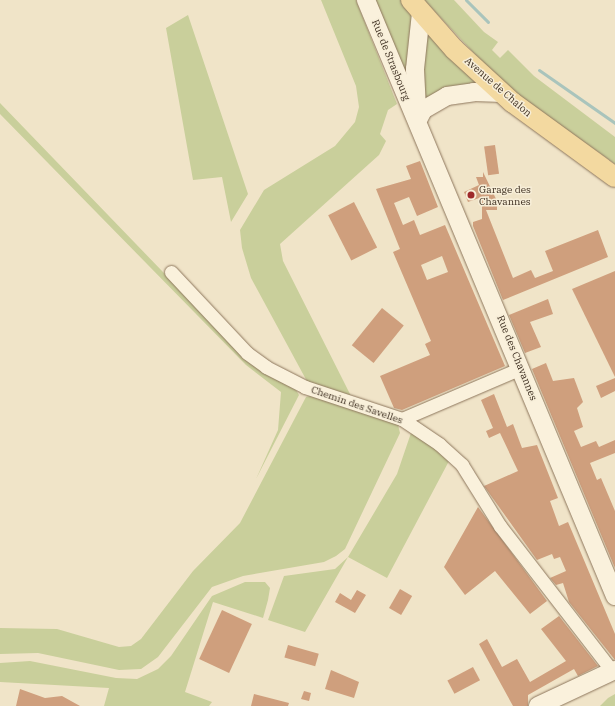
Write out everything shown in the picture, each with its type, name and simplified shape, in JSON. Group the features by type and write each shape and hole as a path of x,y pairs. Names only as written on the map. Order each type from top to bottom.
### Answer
{"main road":[{"name":"Rue de Strasbourg","path":"366,0 418,120"},
{"path":"416,6 415,69 418,120"},
{"name":"Avenue de Chalon","path":"416,6 502,93 615,177"},
{"path":"418,120 423,110 447,96 474,92 502,93"},
{"name":"Rue des Chavannes","path":"418,120 615,596"},
{"path":"538,706 613,670"}],"street":[{"name":"Chemin des Savelles","path":"171,272 247,353 266,367 300,385 402,419 439,444 462,466 500,526 613,670"},
{"path":"402,419 521,368"}],"green space":[{"path":"321,0 356,0 397,104 388,110 380,134 386,141 379,155 280,244 283,261 353,400 309,385 251,278 242,248 240,230 264,190 335,146 355,122 359,107 356,86"},
{"path":"370,0 401,0 417,19 411,87"},
{"path":"424,0 454,0 484,32 498,42 492,50 500,58 508,50 534,76 615,137 615,164 505,86"},
{"path":"188,15 248,194 231,222 222,177 193,180 166,28"},
{"path":"428,32 482,85 425,98 419,77"},
{"path":"0,103 217,328 296,390 299,395 256,479 278,430 281,392 246,365 0,114"},
{"path":"313,395 391,421 398,425 400,433 345,549 336,556 324,562 243,576 212,587 158,657 141,669 119,670 38,653 0,654 0,628 57,629 119,647 131,646 141,639 193,571 240,523 306,397"},
{"path":"412,430 449,461 387,578 348,557 397,474"},
{"path":"348,557 305,632 268,620 284,576 335,569"},
{"path":"245,582 265,582 270,588 263,618 213,602 185,692 212,702 209,706 104,706 109,688 0,682 0,663 30,661 116,678 137,679 158,669 171,656 212,596"},
{"path":"615,694 615,706 600,706 608,698"}],"building":[{"path":"495,145 499,174 488,175 484,147"},
{"path":"420,161 438,207 417,216 409,197 394,203 403,225 414,220 420,235 445,225 505,366 402,410 394,408 380,376 430,355 425,344 431,341 393,252 400,249 376,189 411,179 406,166","holes":["442,256 448,272 427,280 421,265"]},
{"path":"483,172 497,201 497,210 486,210 513,278 531,270 535,278 553,271 545,251 598,230 608,257 503,300 473,226 473,222 482,219 482,197 468,202 464,192 479,185 476,177 483,177"},
{"path":"354,202 377,247 351,261 328,215"},
{"path":"615,271 615,377 572,289"},
{"path":"548,299 553,314 530,322 541,347 525,353 509,315"},
{"path":"382,308 404,326 374,363 352,345"},
{"path":"546,363 553,381 574,378 583,402 577,408 583,427 574,431 581,447 596,441 599,447 615,440 615,453 590,463 597,480 601,478 615,511 615,568 532,369"},
{"path":"615,378 615,391 601,398 596,386"},
{"path":"494,394 507,427 513,424 522,448 537,445 558,498 550,501 559,526 568,522 615,634 615,660 569,602 563,583 556,585 550,578 566,571 560,557 554,559 552,554 537,560 484,486 518,471 500,433 489,438 486,431 493,428 481,400"},
{"path":"478,507 547,601 530,614 495,571 465,595 444,567"},
{"path":"400,589 412,596 401,615 389,608"},
{"path":"357,590 366,595 355,613 335,602 340,593 351,600"},
{"path":"222,610 252,624 229,673 199,659"},
{"path":"559,616 598,666 578,676 574,669 528,695 528,706 513,706 479,644 487,639 502,667 517,659 530,682 566,661 541,629"},
{"path":"288,645 319,654 315,666 284,657"},
{"path":"473,667 480,680 454,694 447,681"},
{"path":"331,670 359,682 354,698 325,689"},
{"path":"20,689 45,698 62,696 80,706 16,706"},
{"path":"304,691 311,693 309,701 301,699"},
{"path":"254,694 289,703 288,706 251,706"}],"waterway":[{"path":"466,0 488,22"},
{"path":"539,70 615,123"}],"place":[{"name":"Garage des Chavannes","path":"471,195"}]}
